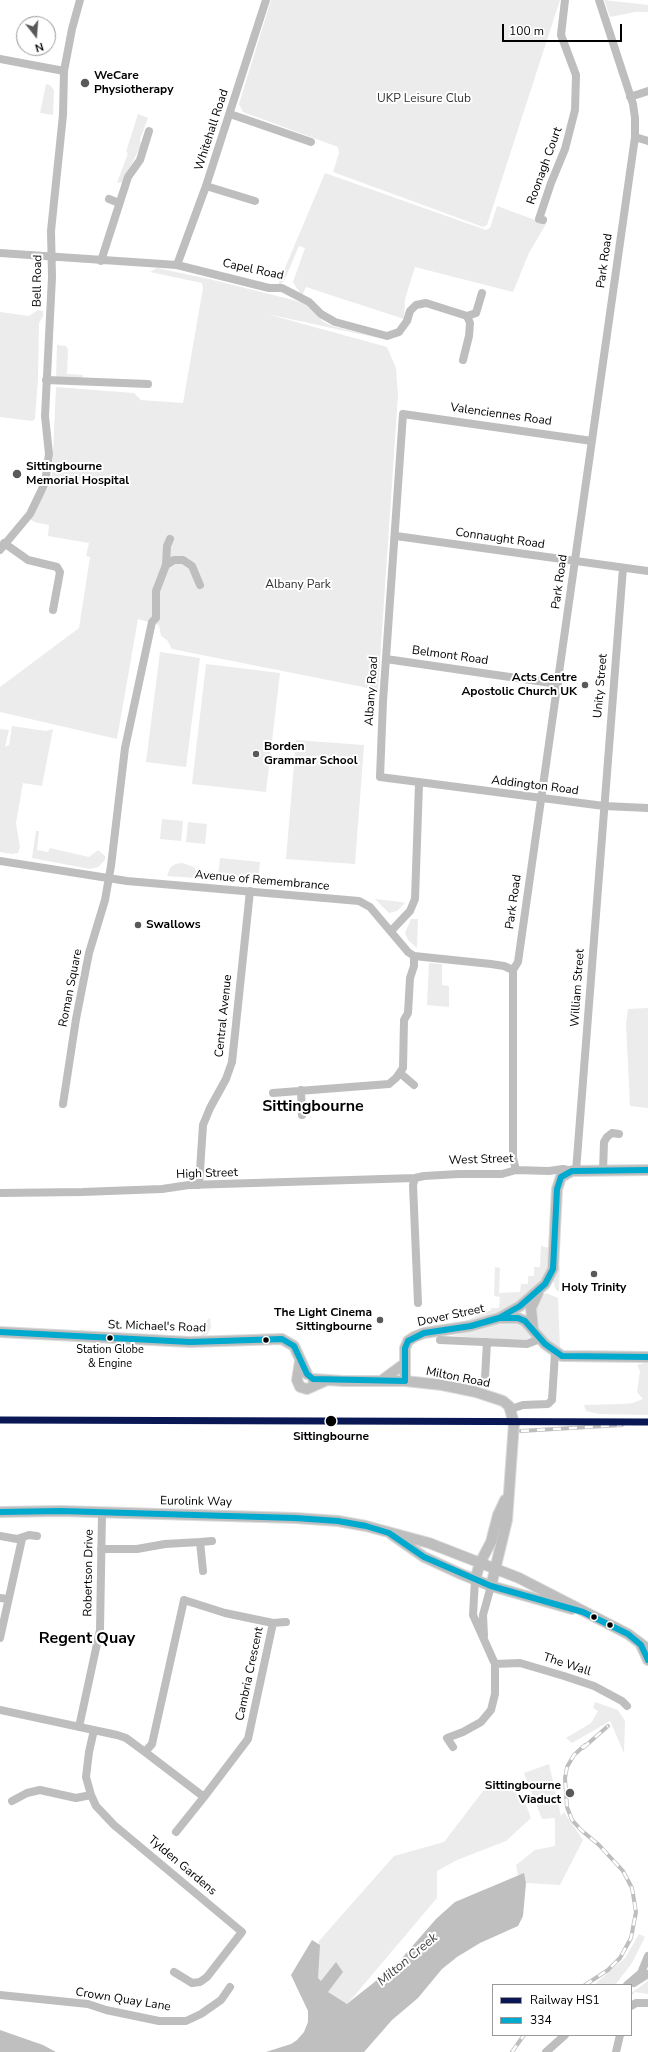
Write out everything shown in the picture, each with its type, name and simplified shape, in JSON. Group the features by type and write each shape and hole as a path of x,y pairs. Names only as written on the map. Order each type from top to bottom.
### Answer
{"main road":[{"name":"West Street","path":"574,1171 648,1170"},
{"path":"558,1181 565,1174 574,1171"},
{"name":"Dover Street","path":"405,1381 405,1348 408,1341 424,1333 462,1328 499,1318 520,1306 545,1284 553,1269 558,1181"},
{"path":"533,1329 531,1308 539,1290"},
{"path":"499,1318 518,1318 533,1329 540,1339 555,1353 568,1356 648,1356"},
{"name":"St. Michael's Road","path":"0,1332 190,1342 282,1340 294,1346 307,1380 379,1382 405,1381"},
{"path":"379,1382 404,1364"},
{"name":"Milton Road","path":"405,1381 476,1392 503,1401 511,1409"},
{"path":"491,1586 507,1520 507,1496 514,1423 511,1409"},
{"path":"475,1580 480,1563 488,1552 498,1514 507,1496"},
{"name":"Eurolink Way","path":"0,1512 102,1513 338,1521 429,1543 495,1568 557,1596 583,1612"},
{"name":"Eurolink Way","path":"389,1533 424,1558 475,1580 491,1586 583,1612"},
{"path":"583,1612 628,1634 644,1647 648,1660"}],"street":[{"name":"Bell Road","path":"2,547 30,514 45,483 49,454 45,416 51,231 63,115 64,71 72,29 80,0"},
{"name":"Whitehall Road","path":"177,265 206,186 266,0"},
{"name":"Roonagh Court","path":"543,220 539,219 551,183 565,149 575,110 576,75 561,35 560,26 565,0"},
{"name":"Park Road","path":"516,1170 513,1162 513,970 518,962 576,561 601,366 635,137 635,118 630,97 599,0"},
{"path":"0,59 64,71"},
{"path":"630,97 648,91"},
{"path":"230,114 311,142"},
{"path":"101,261 128,176 140,160 150,131"},
{"path":"635,137 648,141"},
{"path":"206,186 255,201"},
{"path":"109,199 119,203"},
{"name":"Capel Road","path":"0,253 177,265 269,288 282,288 309,302 321,314 335,322 387,336 399,332 407,321 410,311 416,305 426,303 467,316"},
{"path":"463,360 470,323 467,316 476,313 482,293"},
{"path":"46,380 148,384"},
{"name":"Albany Road","path":"406,414 403,414 396,536 386,659 380,777 419,784"},
{"name":"Valenciennes Road","path":"406,414 592,440"},
{"name":"Connaught Road","path":"396,536 519,555 648,571"},
{"path":"108,878 111,866 125,748 152,622 156,618 156,591 166,565 167,546 170,539"},
{"path":"2,547 28,560 57,567 60,572 53,610"},
{"path":"166,565 174,560 183,560 192,566 200,585"},
{"name":"Unity Street","path":"604,806 623,568"},
{"name":"Belmont Road","path":"386,659 558,684"},
{"path":"391,931 410,911 415,899 419,784"},
{"name":"Addington Road","path":"419,784 604,806 648,808"},
{"name":"William Street","path":"574,1171 604,806"},
{"name":"Avenue of Remembrance","path":"0,861 108,878 359,901 370,907 408,952 414,956"},
{"name":"Roman Square","path":"63,1104 76,1019 89,953 105,900 108,878"},
{"name":"Central Avenue","path":"199,1185 202,1132 210,1108 226,1078 232,1062 250,891"},
{"path":"273,1094 301,1090 389,1084 404,1068 404,1020 408,1013 410,978 414,966 414,956 491,964 504,966 513,970"},
{"path":"400,1073 414,1085"},
{"path":"301,1090 302,1115"},
{"path":"603,1171 604,1142 612,1133 619,1134"},
{"name":"West Street","path":"415,1178 459,1174 502,1174 516,1170 549,1171 563,1169 574,1171"},
{"path":"549,1171 555,1175 558,1181"},
{"path":"415,1178 418,1303"},
{"name":"High Street","path":"0,1193 82,1192 199,1185 415,1178"},
{"path":"440,1340 527,1344 540,1339"},
{"path":"485,1378 487,1342"},
{"path":"511,1409 523,1405 548,1404 552,1400 555,1353"},
{"name":"Robertson Drive","path":"79,1727 100,1630 102,1513"},
{"path":"0,1536 22,1539 30,1534 37,1536"},
{"path":"0,1638 4,1599 22,1539"},
{"path":"101,1549 137,1549 165,1544 212,1541"},
{"path":"200,1542 203,1571"},
{"path":"453,1747 447,1738 475,1727 481,1722 490,1710 495,1694 495,1664 473,1615 475,1580"},
{"path":"484,1641 483,1615 491,1586"},
{"name":"Cambria Crescent","path":"145,1752 152,1744 184,1600 225,1613 274,1623 248,1739 176,1832"},
{"path":"274,1623 286,1622"},
{"name":"The Wall","path":"495,1664 520,1663 564,1676 594,1686 622,1701 627,1706"},
{"path":"0,1710 126,1738 204,1796"},
{"name":"Tylden Gardens","path":"94,1730 86,1765 86,1777 91,1795 104,1815 242,1932 207,1977 200,1982 192,1983 174,1972"},
{"path":"12,1801 27,1793 40,1790 76,1798 91,1795"},
{"path":"630,1984 641,1973 648,1956"},
{"path":"631,1984 648,1974"},
{"name":"Crown Quay Lane","path":"0,1995 88,2004 106,2010 159,2021 186,2021 201,2014 221,2000 230,1987"},
{"path":"632,2005 636,2003 648,2003"},
{"path":"546,2052 564,2036"},
{"path":"616,2052 620,2036"}],"green space":[{"name":"UKP Leisure Club","path":"271,0 560,0 487,225 483,227 333,172 339,153 338,147 243,112 239,104"},
{"path":"604,0 648,5 648,12 635,12 610,17"},
{"path":"46,84 50,85 54,90 53,115 40,113"},
{"path":"138,114 148,118 140,139 141,145 123,182 117,183 128,153 126,152"},
{"path":"325,173 486,230 490,228 497,206 546,224 529,253 513,292 415,267 405,299 404,319 306,287 302,296 293,282 305,248 299,246 284,281 277,287"},
{"name":"Albany Park","path":"157,268 209,279 297,301 305,304 324,322 332,326 392,341 267,314 387,347 396,368 398,395 378,690 172,649 167,640 161,636 159,625 138,619 117,739 0,712 0,687 79,628 90,557 86,556 89,543 48,536 49,525 34,522 26,515 48,488 52,475 56,387 134,393 141,400 183,403 203,288 202,283 150,272"},
{"path":"38,310 43,311 43,316 39,323 38,378 35,419 32,421 0,417 0,312 29,316"},
{"path":"57,345 66,346 68,350 67,374 83,375 82,379 56,378"},
{"path":"160,652 200,658 186,767 146,762"},
{"path":"206,664 280,673 266,792 192,784"},
{"path":"12,726 46,731 53,729 42,786 23,783 16,823 20,847 18,853 12,854 0,852 0,729 9,730 5,747 9,745"},
{"path":"296,740 364,745 355,864 286,859"},
{"path":"162,819 183,821 181,841 160,839"},
{"path":"188,822 207,824 205,844 186,842"},
{"path":"36,831 39,831 37,850 48,852 50,848 89,857 98,850 105,856 105,860 98,867 90,869 32,858"},
{"path":"220,858 260,862 258,880 218,876"},
{"path":"182,863 194,867 199,876 196,878 167,876 170,868 175,864"},
{"path":"202,871 214,872 212,880 203,879"},
{"path":"375,899 405,903 397,911 389,913"},
{"path":"411,919 418,919 417,948 408,940 405,933"},
{"path":"429,963 442,964 442,985 449,986 449,1007 427,1005"},
{"path":"648,1008 648,1108 630,1106 626,1024 628,1009"},
{"path":"541,1246 550,1248 549,1265 539,1283 517,1302 503,1311 459,1324 491,1310 491,1308 499,1308 500,1297 494,1296 495,1267 500,1268 499,1293 520,1292 521,1284 528,1284 528,1276 534,1276 534,1267 540,1267"},
{"path":"560,1265 559,1292 556,1290 553,1281"},
{"path":"546,1293 558,1298 560,1349 551,1344 535,1322 534,1315 538,1298"},
{"path":"210,1318 211,1328 207,1335 198,1338 205,1332 206,1321"},
{"path":"502,1322 520,1322 533,1337 530,1341 451,1336 479,1330"},
{"path":"648,1362 648,1415 599,1414 586,1411 584,1405 633,1403 643,1399 637,1392 640,1371 637,1365"},
{"path":"595,1702 618,1710 625,1721 624,1753 610,1721 572,1743 566,1738 591,1723 598,1711 593,1708"},
{"path":"549,1764 561,1816 564,1812 583,1840 560,1885 526,1883 524,1874 518,1876 516,1865 535,1850 555,1846 555,1818 542,1819 524,1773"},
{"path":"500,1781 520,1789 531,1818 506,1841 457,1860 437,1871 437,1898 349,2002 396,1965 444,1911 431,1937 348,2004 330,2001 311,1967 319,1948 319,1941 394,1856 444,1842 483,1791"},
{"path":"639,1934 645,1937 632,1963 616,1984 595,1984 625,1958"},
{"path":"648,1981 648,1994 635,1992 632,1995 632,1992"}],"water":[{"name":"Milton Creek","path":"524,1873 526,1883 523,1916 518,1926 480,1943 457,1957 442,1969 418,1998 392,2020 364,2052 266,2052 291,2044 304,2032 308,2022 308,2011 291,1975 312,1940 320,1945 318,1978 321,1981 336,1962 343,1972 328,1992 347,2004 396,1965 436,1919 455,1902"},
{"path":"0,2030 43,2045 56,2052 0,2052"}],"railway":[{"path":"521,1431 622,1425"},
{"path":"583,1748 608,1726"},
{"path":"585,1745 574,1755 567,1767 565,1778 567,1807 572,1820 581,1830 599,1845 623,1871 632,1888 636,1912 631,1938 620,1958 608,1970 587,1984"},
{"path":"512,2052 523,2036"}],"rail line":[{"name":"HS1","path":"0,1420 648,1422"}],"transit line":[{"name":"334","path":"0,1332 190,1342 282,1339 294,1346 307,1374 313,1379 405,1381 405,1348 408,1341 424,1333 471,1326 499,1318 520,1306 545,1284 553,1269 557,1189 561,1177 572,1171 648,1170"},
{"name":"334","path":"488,1321 499,1318 518,1318 525,1321 545,1344 562,1356 648,1357"},
{"name":"334","path":"0,1512 61,1511 295,1518 338,1521 366,1526 389,1533 424,1557 491,1586 583,1612 628,1634 641,1645 648,1660"}],"place":[{"name":"WeCare Physiotherapy","path":"85,83"},
{"name":"Sittingbourne Memorial Hospital","path":"17,474"},
{"name":"Acts Centre Apostolic Church UK","path":"585,685"},
{"name":"Borden Grammar School","path":"256,754"},
{"name":"Swallows","path":"138,925"},
{"name":"Holy Trinity","path":"594,1274"},
{"name":"The Light Cinema Sittingbourne","path":"380,1320"},
{"name":"Station Globe & Engine","path":"110,1338"},
{"name":"Sittingbourne","path":"331,1421"},
{"name":"Sittingbourne Viaduct","path":"570,1793"}],"district":[{"name":"Sittingbourne","path":"313,1107"},
{"name":"Regent Quay","path":"87,1639"}]}
